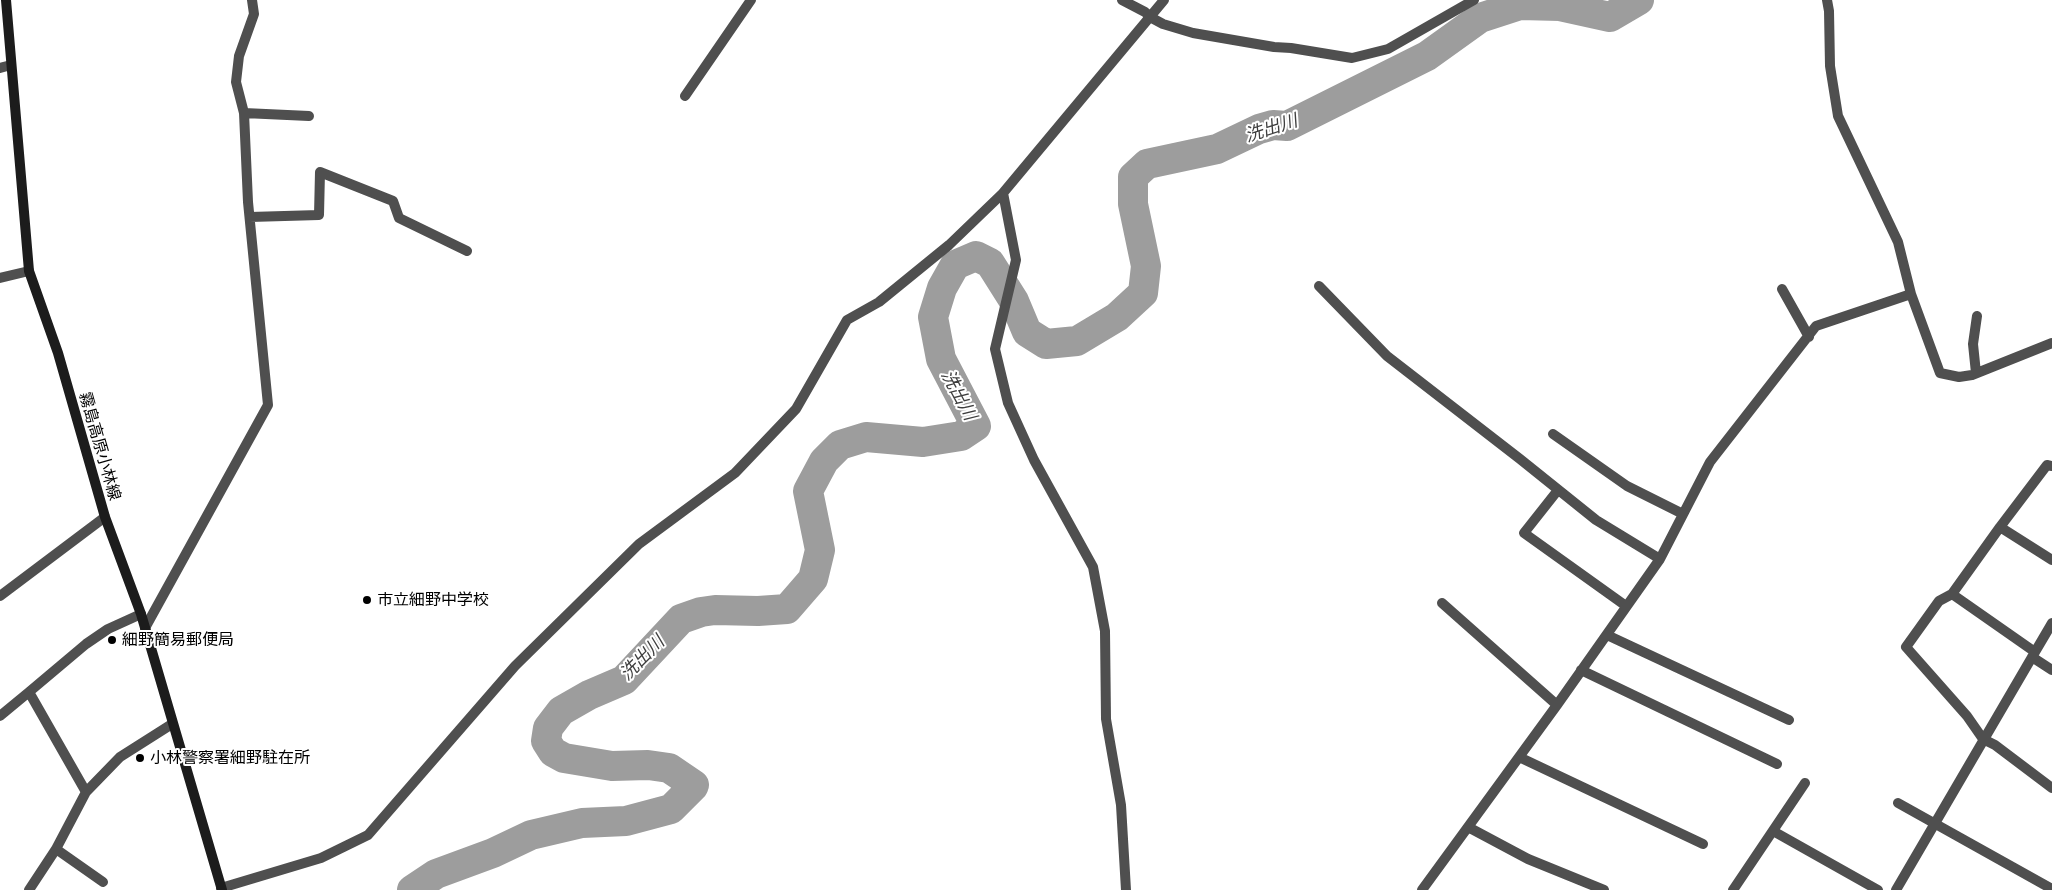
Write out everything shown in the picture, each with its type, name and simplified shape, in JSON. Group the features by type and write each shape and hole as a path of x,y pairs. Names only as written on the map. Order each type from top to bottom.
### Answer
{"main road":[{"name":"霧島高原小林線","path":"6,0 29,271 58,353 105,517 141,614 221,889"}],"street":[{"path":"145,628 268,405 250,217 244,113 236,82 238,56 254,14 252,0"},
{"path":"685,96 751,0"},
{"path":"1122,0 1163,24 1193,33 1352,58 1388,49 1474,0"},
{"path":"221,889 321,858 368,835 515,666 639,544 735,473 796,409 847,320 879,302 948,244 1003,193 1164,0"},
{"path":"1826,0 1829,11 1830,66 1838,116 1898,242 1911,294 1940,373 1959,377 1976,373 2052,343"},
{"path":"0,68 12,65"},
{"path":"244,113 309,116"},
{"path":"250,217 318,215 320,172 393,201 399,218 467,252"},
{"path":"1003,193 1016,260 995,349 1011,411 1034,460 1093,567 1105,631 1106,720 1121,805 1126,890"},
{"path":"0,278 29,271"},
{"path":"1319,286 1387,356 1596,520 1660,559"},
{"path":"1782,288 1809,337"},
{"path":"1422,890 1557,705 1660,559 1710,462 1816,326 1911,294"},
{"path":"1976,373 1973,344 1977,316"},
{"path":"1553,434 1627,486 1683,514"},
{"path":"2052,466 2047,465 1952,594 1939,601 1906,647 1967,716 1983,739 1995,745 2052,788"},
{"path":"1558,490 1524,533 1626,606"},
{"path":"0,596 105,517"},
{"path":"2000,527 2052,560"},
{"path":"1952,594 2052,670"},
{"path":"1442,603 1557,705"},
{"path":"0,716 86,644 108,629 141,614"},
{"path":"1896,890 2052,623"},
{"path":"1606,635 1789,720"},
{"path":"1581,670 1777,764"},
{"path":"29,692 86,792"},
{"path":"29,890 56,849 86,792 120,757 172,724"},
{"path":"1519,757 1703,844"},
{"path":"1733,890 1806,783"},
{"path":"1898,803 1934,825 2052,889"},
{"path":"1468,827 1528,859 1604,890"},
{"path":"1773,831 1878,890"},
{"path":"56,849 103,882"}],"waterway":[{"name":"洗出川","path":"412,890 436,874 493,853 531,835 582,823 626,821 671,809 693,787 694,785 669,768 648,765 612,766 564,758 553,752 546,741 548,728 561,711 589,695 624,680 681,619 701,612 715,610 758,611 787,609 813,579 820,550 808,491 824,461 840,445 866,437 923,442 961,436 976,426 941,359 933,317 942,288 955,265 976,256 990,263 1014,301 1027,332 1046,344 1077,341 1117,317 1143,293 1146,266 1133,204 1133,177 1147,164 1217,149 1259,129 1273,125 1287,126 1427,56 1480,18 1520,5 1560,6 1610,17 1639,0"}],"place":[{"name":"市立細野中学校","path":"367,600"},
{"name":"細野簡易郵便局","path":"112,640"},
{"name":"小林警察署細野駐在所","path":"140,758"}]}
